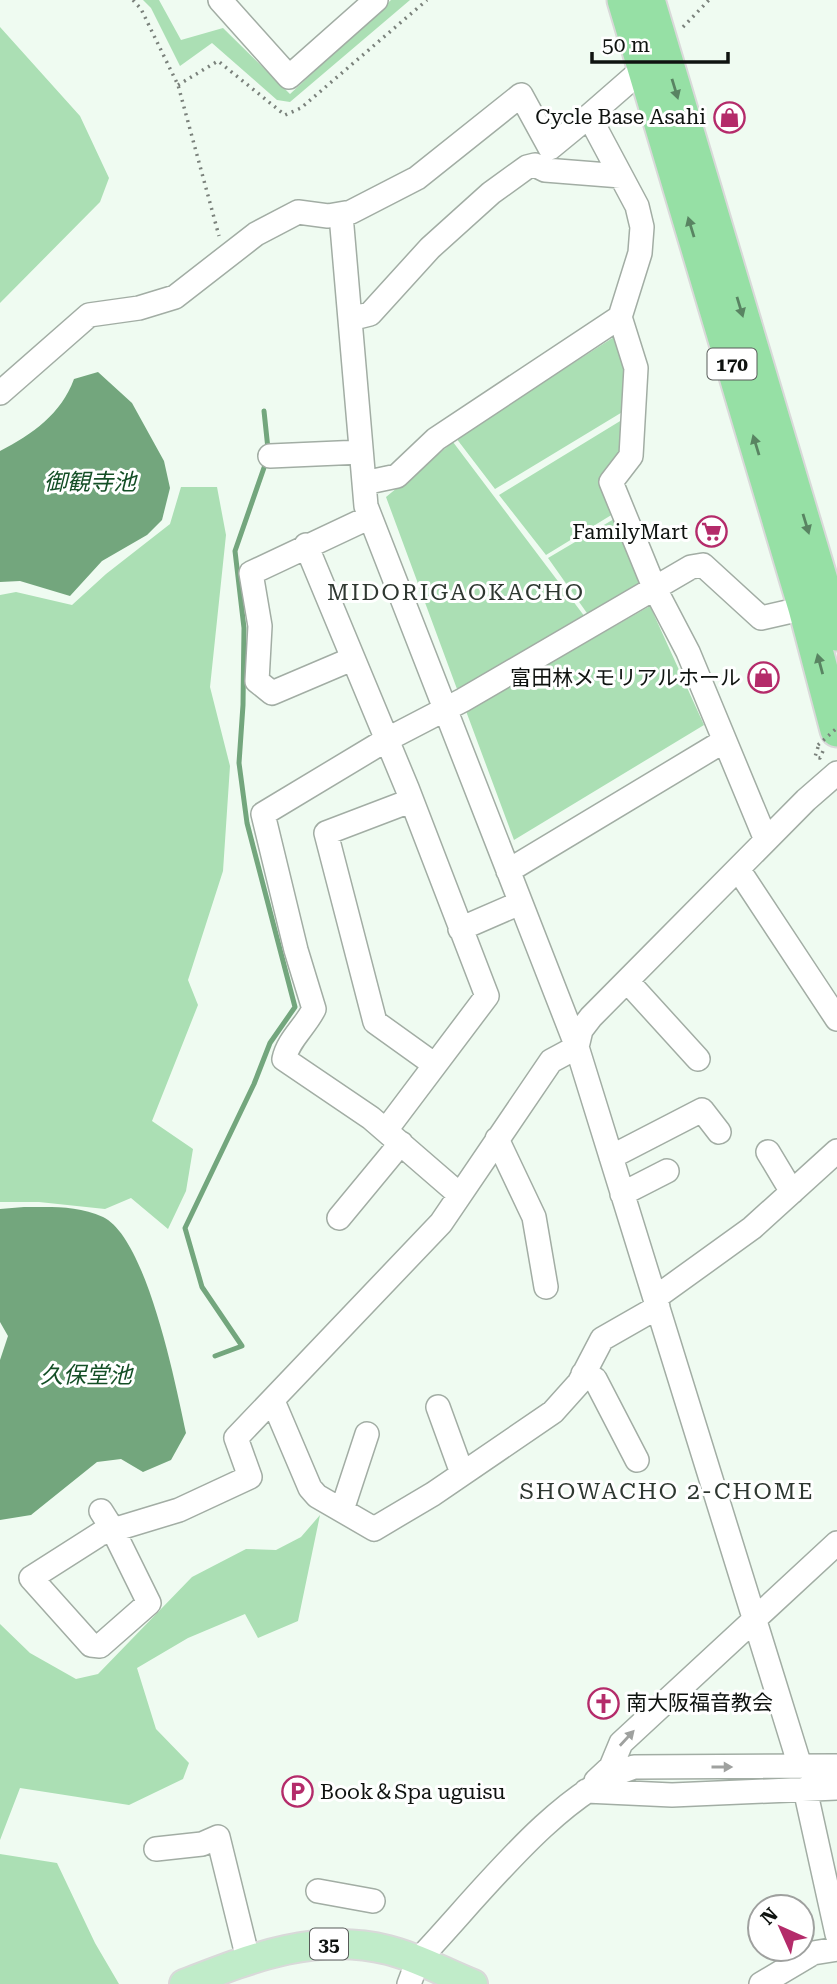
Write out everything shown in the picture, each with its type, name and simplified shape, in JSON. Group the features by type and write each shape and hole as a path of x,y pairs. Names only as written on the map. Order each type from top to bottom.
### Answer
{"highway":[{"name":"170","path":"624,0 805,608 837,729"},
{"name":"170","path":"648,0 837,634"}],"main road":[{"name":"35","path":"184,1984 248,1959 288,1947 346,1943 388,1950 414,1972 473,1984"}],"street":[{"path":"220,0 289,77 376,0"},
{"path":"0,393 89,315 139,308 175,297 256,234 298,212 341,215 417,178 521,95 550,148 644,68"},
{"path":"589,116 637,206 642,228 640,253 620,317 636,368 631,456 611,482 654,587 688,652 766,840"},
{"path":"350,319 370,314 430,248 491,193 527,167 535,164 545,170 621,176"},
{"path":"341,215 361,452 370,517 577,1047 800,1766"},
{"path":"364,483 397,476 436,439 620,317"},
{"path":"270,456 361,452"},
{"path":"352,659 272,693 257,681 260,626 251,573 370,517"},
{"path":"306,545 407,788 487,996 435,1065 394,1136 339,1218"},
{"path":"460,1195 394,1136 284,1059 287,1045 304,1028 314,1009 296,950 263,814 386,740 691,567 703,565 761,618 805,608"},
{"path":"508,871 724,741"},
{"path":"107,1520 180,1510 250,1477 236,1438 441,1223 551,1061 577,1047 581,1030 766,840 829,765"},
{"path":"410,801 326,833 375,1022 435,1065"},
{"path":"738,869 837,1019"},
{"path":"460,929 520,903"},
{"path":"627,981 698,1059"},
{"path":"611,1157 702,1110 719,1132"},
{"path":"497,1139 534,1217 546,1287"},
{"path":"273,1401 310,1488 317,1496 374,1528 433,1494 553,1412 567,1399 601,1339 656,1303 752,1228 837,1151"},
{"path":"768,1152 792,1192"},
{"path":"622,1194 667,1171"},
{"path":"583,1374 595,1379 637,1460"},
{"path":"438,1407 461,1473"},
{"path":"342,1510 367,1434"},
{"path":"107,1520 149,1602 100,1646 91,1645 31,1578 100,1534 107,1520"},
{"path":"414,1972 545,1825 611,1767 621,1743 837,1544"},
{"path":"586,1791 617,1773 634,1768 837,1766"},
{"path":"586,1791 672,1794 837,1788"},
{"path":"805,1789 837,1934"},
{"path":"156,1849 202,1844 218,1837 248,1959"},
{"path":"318,1891 373,1901"},
{"path":"761,1984 813,1953 837,1949"}],"path":[{"path":"133,0 141,9 178,85 225,258"},
{"path":"660,39 680,29 709,0"},
{"path":"829,765 815,757 818,745 837,729"}],"shaded area":[{"path":"143,0 159,0 181,40 223,28 290,94 391,0 410,0 290,102 277,100 212,43 180,66 151,8"},
{"path":"0,27 80,116 109,178 100,202 0,303"},
{"path":"614,337 625,361 629,408 495,489 456,438"},
{"path":"630,415 613,514 546,555 499,495"},
{"path":"453,442 585,617 457,689 386,497"},
{"path":"181,487 217,487 226,535 210,687 230,766 223,871 188,980 198,1005 152,1121 193,1149 186,1191 168,1229 131,1198 105,1209 39,1202 0,1202 0,595 16,592 72,605 106,574 170,524"},
{"path":"614,519 642,582 589,616 548,558"},
{"path":"650,606 704,725 514,840 466,711"},
{"path":"320,1515 298,1621 258,1638 245,1614 188,1638 137,1668 156,1729 189,1763 183,1779 129,1805 20,1788 0,1840 0,1624 30,1653 76,1679 98,1674 192,1577 246,1549 276,1550 301,1537"},
{"path":"0,1854 57,1863 95,1943 119,1984 0,1984"}],"water":[{"name":"御観寺池","path":"98,372 132,403 164,461 170,488 162,520 147,535 102,561 70,596 20,581 0,582 0,451 24,438 54,413 74,379"},
{"name":"久保堂池","path":"24,1207 83,1210 103,1217 119,1230 146,1282 157,1315 186,1433 171,1460 143,1472 121,1459 97,1462 31,1515 0,1520 0,1360 8,1336 0,1322 0,1209"}],"waterway":[{"path":"264,411 268,449"},
{"path":"215,1356 242,1346 202,1287 185,1228 254,1084 270,1043 295,1007 247,823 239,763 244,628 235,551 266,462"}],"place":[{"name":"Cycle Base Asahi","path":"729,117"},
{"name":"FamilyMart","path":"711,532"},
{"name":"富田林メモリアルホール","path":"764,678"},
{"name":"南大阪福音教会","path":"603,1703"},
{"name":"Book＆Spa uguisu","path":"297,1792"}],"district":[{"name":"MIDORIGAOKACHO","path":"456,592"},
{"name":"SHOWACHO 2-CHOME","path":"667,1491"}]}
